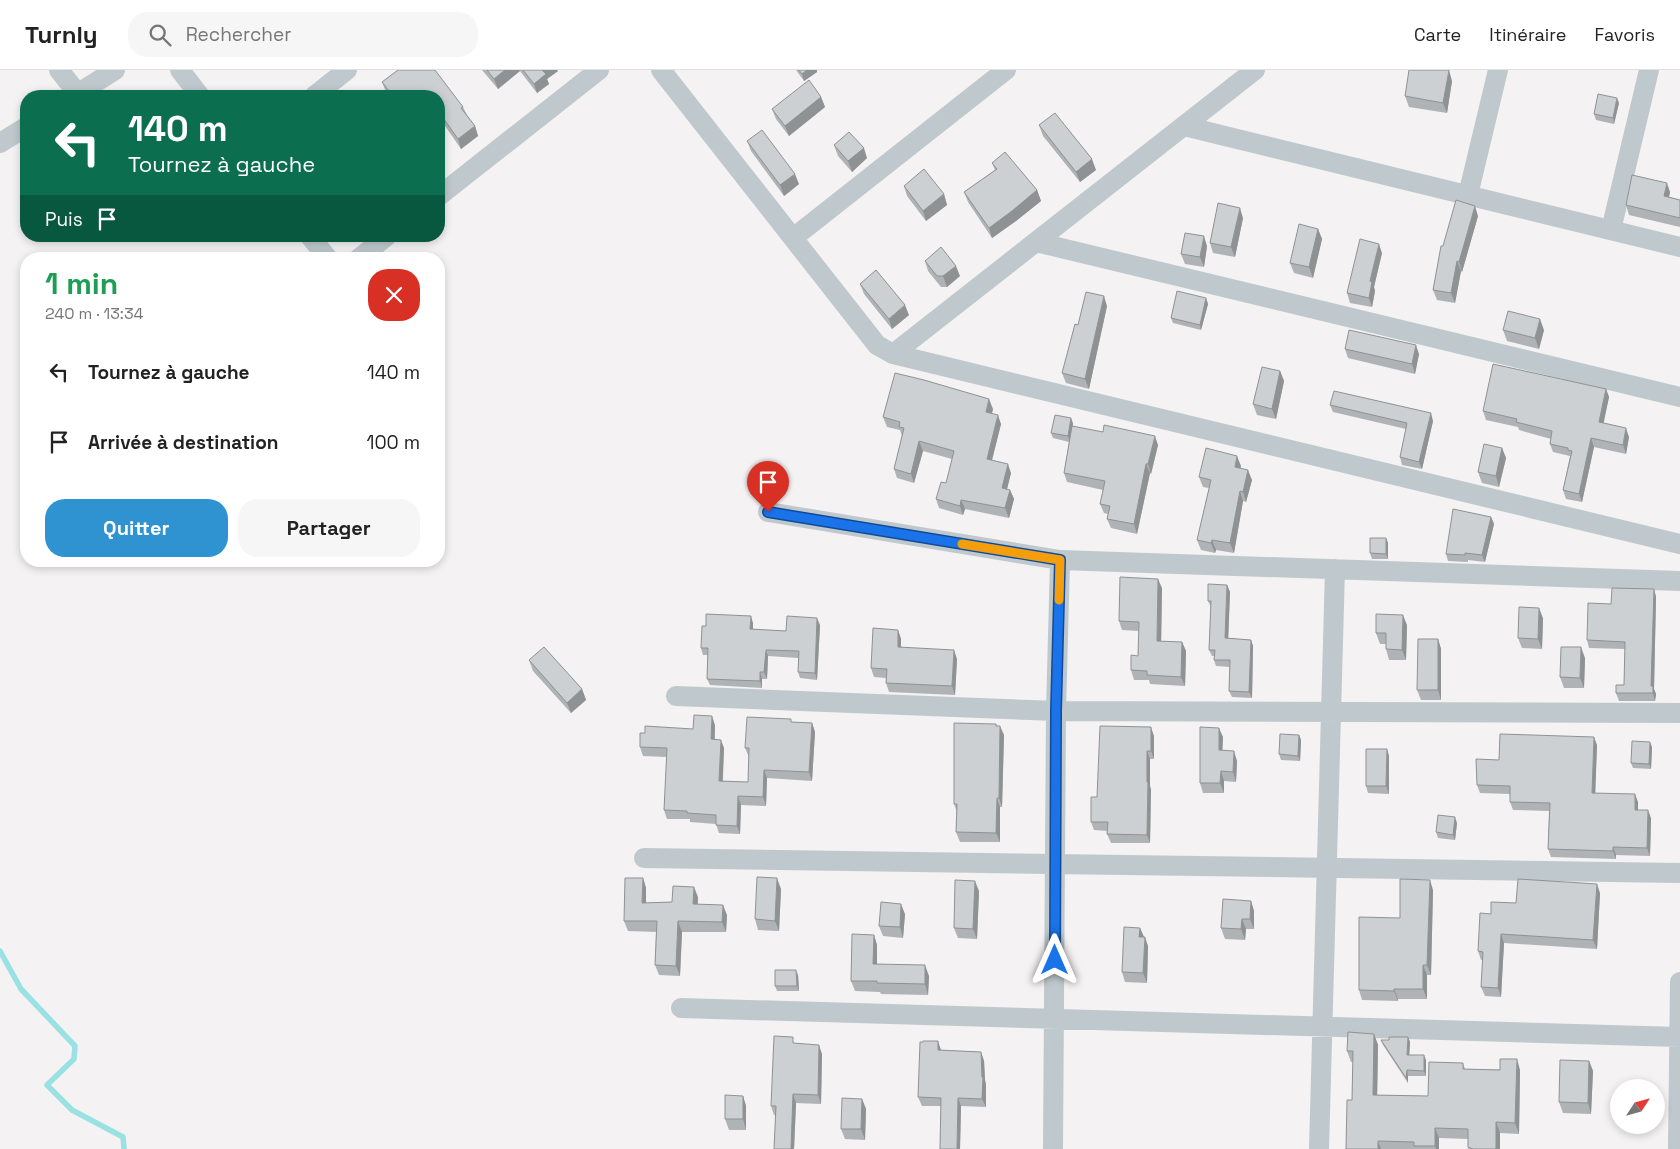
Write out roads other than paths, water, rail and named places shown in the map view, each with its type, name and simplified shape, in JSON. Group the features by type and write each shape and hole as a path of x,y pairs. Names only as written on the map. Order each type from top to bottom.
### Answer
{"street":[{"path":"59,70 73,90"},
{"path":"84,90 115,70"},
{"path":"180,70 195,90"},
{"path":"322,90 347,70"},
{"path":"445,191 598,70"},
{"path":"662,70 877,345 893,354 1680,544"},
{"path":"793,238 1006,70"},
{"path":"893,354 1255,70"},
{"path":"1468,195 1498,70"},
{"path":"1611,230 1649,70"},
{"path":"1184,126 1680,247"},
{"path":"0,143 20,131"},
{"path":"315,242 323,252"},
{"path":"367,252 379,242"},
{"path":"1036,242 1680,397"},
{"path":"768,512 1060,560 1680,581"},
{"path":"1053,1149 1056,711 1060,560"},
{"path":"1319,1149 1335,569"},
{"path":"676,696 1056,711 1680,713"},
{"path":"644,858 1680,873"},
{"path":"1678,1149 1680,982"},
{"path":"681,1008 1679,1037"}],"waterway":[{"path":"0,951 21,989 75,1046 74,1059 47,1085 72,1110 123,1137 124,1149"}]}
